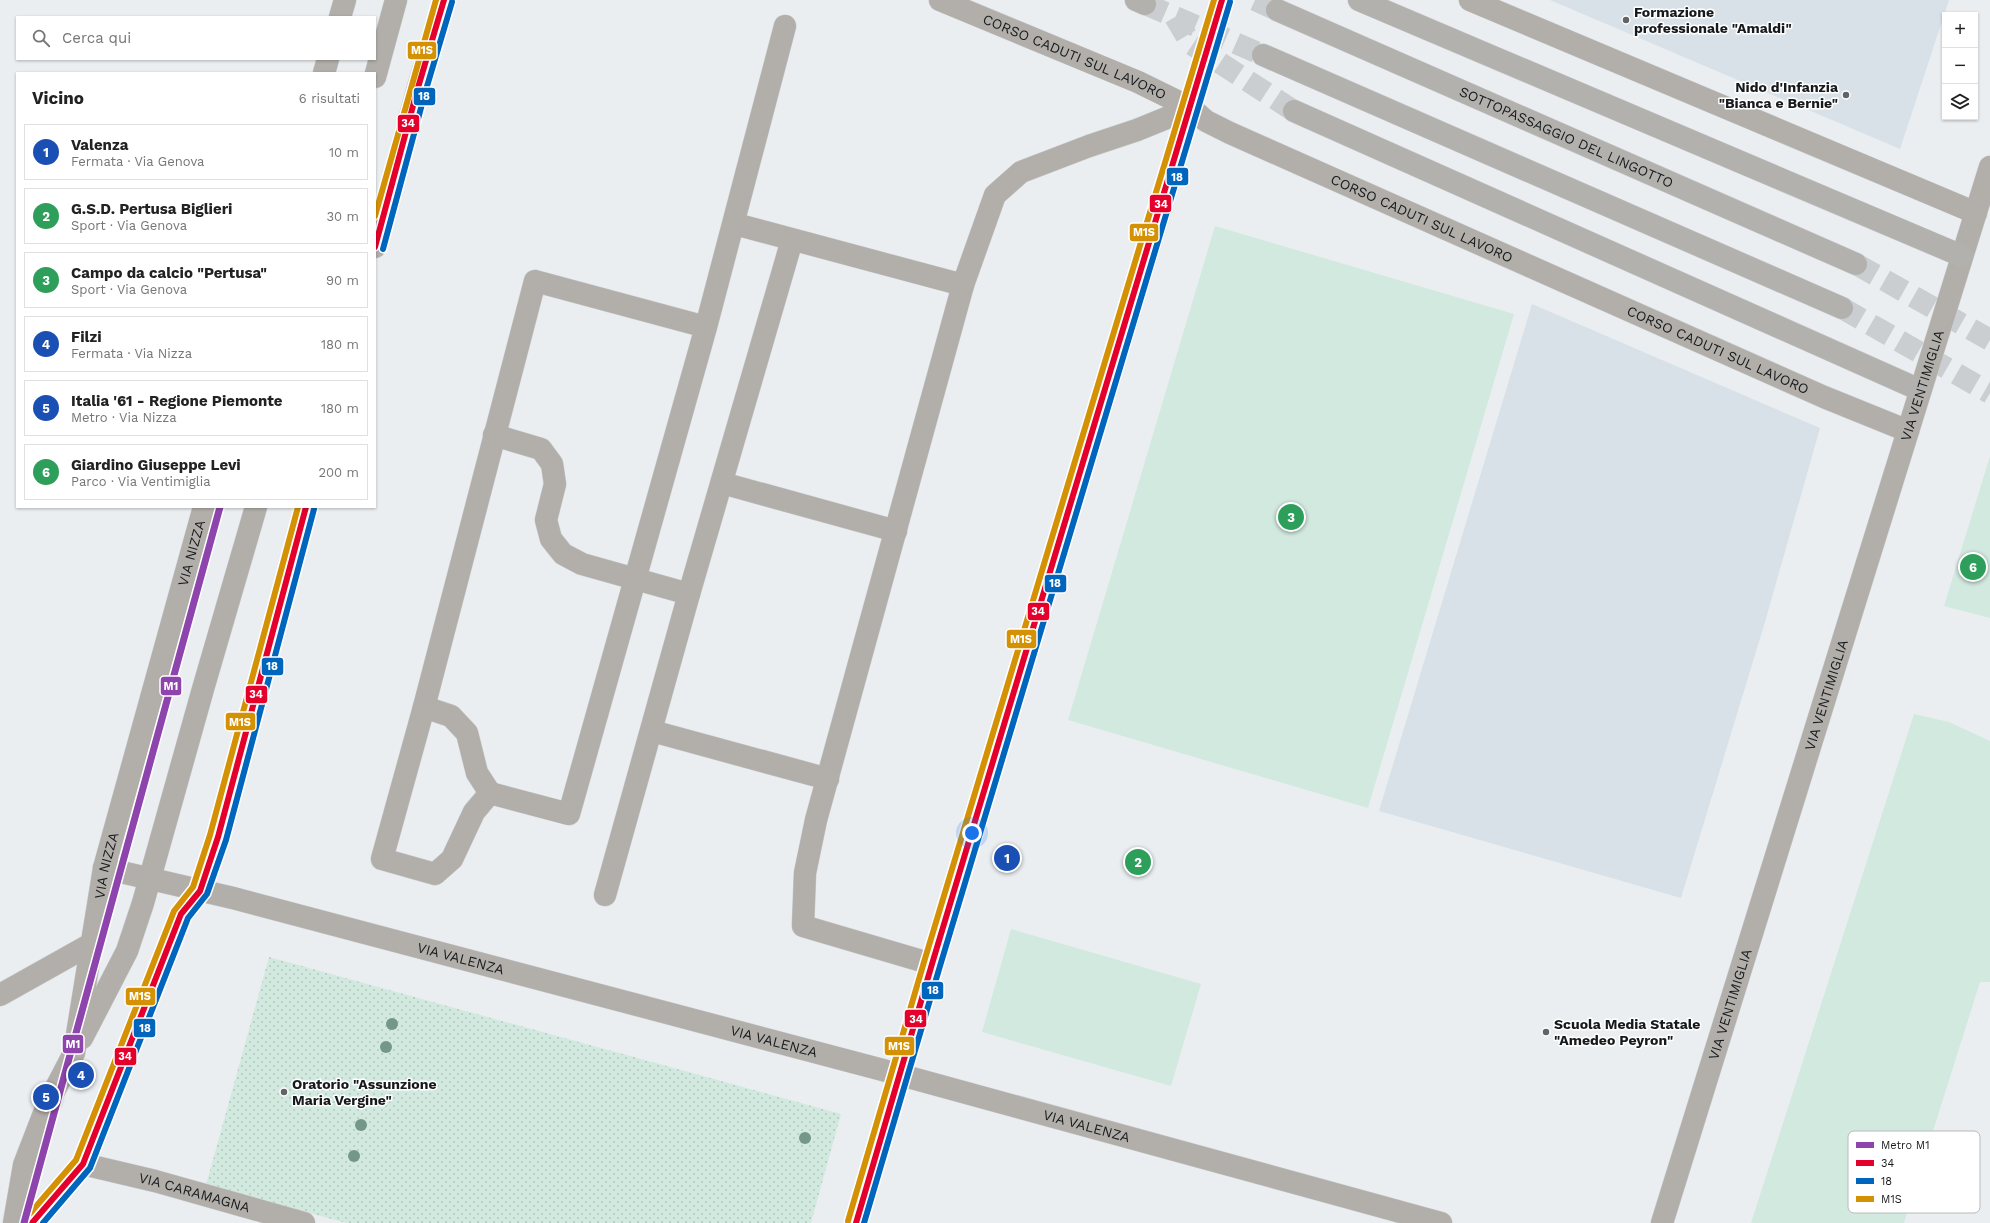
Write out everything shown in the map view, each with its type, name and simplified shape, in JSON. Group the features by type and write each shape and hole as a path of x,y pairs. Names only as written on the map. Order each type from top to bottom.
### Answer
{"main road":[{"path":"1358,0 1962,256"},
{"name":"SOTTOPASSAGGIO DEL LINGOTTO","path":"1277,10 1856,264"},
{"path":"1263,55 1842,308"},
{"path":"1294,111 1920,390"}],"street":[{"path":"340,16 345,0"},
{"path":"376,73 396,0"},
{"path":"376,244 416,91 444,0"},
{"name":"CORSO CADUTI SUL LAVORO","path":"940,0 1138,82 1191,108 1206,121 1230,133 1824,397 1908,431"},
{"path":"856,1223 932,964 1191,108 1222,0"},
{"path":"1470,0 1976,213"},
{"path":"424,707 452,716 467,733 476,774 490,793 570,814 735,224 785,26"},
{"path":"324,72 328,60"},
{"path":"932,964 803,926 805,873 828,779 963,285 995,195 1021,172 1089,146 1137,130 1191,108"},
{"name":"VIA VENTIMIGLIA","path":"1662,1223 1990,167"},
{"path":"735,224 963,285"},
{"path":"605,895 689,594 792,240"},
{"path":"490,793 474,812 452,859 435,874 382,859 424,707 534,281 706,327"},
{"path":"494,435 541,449 552,464 556,484 546,520 551,539 563,554 582,564 689,594"},
{"path":"722,483 896,531"},
{"name":"VIA NIZZA","path":"14,1223 24,1165 48,1103 74,1053 104,868 204,508"},
{"path":"74,1053 127,952 150,878 256,508"},
{"path":"32,1223 83,1164 181,914 200,891 221,827 306,508"},
{"path":"652,731 828,779"},
{"name":"VIA VALENZA","path":"104,868 248,902 900,1075 1441,1223"},
{"path":"0,995 91,944"},
{"name":"VIA CARAMAGNA","path":"83,1164 155,1181 304,1223"}],"shaded area":[{"name":"Nido d'Infanzia \"Bianca e Bernie\"","path":"1550,0 1949,0 1945,12 1942,12 1942,21 1900,149"},
{"path":"1532,304 1820,428 1765,622 1681,898 1379,811"}],"green space":[{"path":"1215,226 1514,314 1368,808 1068,720"},
{"path":"1990,456 1990,618 1944,606"},
{"path":"1914,714 1949,722 1990,741 1990,982 1980,982 1933,1131 1848,1131 1848,1213 1907,1213 1904,1223 1751,1223"},
{"path":"1011,929 1201,984 1171,1086 982,1032"},
{"path":"269,957 841,1114 811,1223 346,1223 206,1185"}],"tunnel":[{"path":"1255,0 1277,10"},
{"path":"1145,4 1263,55"},
{"path":"1175,17 1191,44 1294,111"},
{"path":"1856,264 1990,340"},
{"path":"1842,308 1990,393"}],"metro line":[{"name":"M1","path":"24,1223 220,508"}],"transit line":[{"name":"M1S","path":"376,212 436,0"},
{"name":"34","path":"376,243 417,91 444,0"},
{"name":"M1S","path":"848,1221 924,962 1214,0"},
{"name":"34","path":"856,1223 932,964 1222,0"},
{"name":"18","path":"383,249 425,93 452,2"},
{"name":"18","path":"864,1223 1230,2"},
{"name":"M1S","path":"26,1218 76,1160 174,911 193,887 210,835 298,508"},
{"name":"34","path":"32,1223 83,1164 181,914 200,891 218,837 306,508"},
{"name":"18","path":"43,1223 90,1168 188,918 207,894 226,840 314,509"}],"place":[{"name":"Formazione professionale \"Amaldi\"","path":"1626,20"},
{"name":"Nido d'Infanzia \"Bianca e Bernie\"","path":"1846,95"},
{"name":"Campo da calcio \"Pertusa\"","path":"1291,517"},
{"name":"Giardino Giuseppe Levi","path":"1973,567"},
{"name":"Valenza","path":"1007,858"},
{"name":"G.S.D. Pertusa Biglieri","path":"1138,862"},
{"name":"Scuola Media Statale \"Amedeo Peyron\"","path":"1546,1032"},
{"name":"Filzi","path":"81,1075"},
{"name":"Oratorio \"Assunzione Maria Vergine\"","path":"284,1092"},
{"name":"Italia '61 - Regione Piemonte","path":"46,1097"}]}
